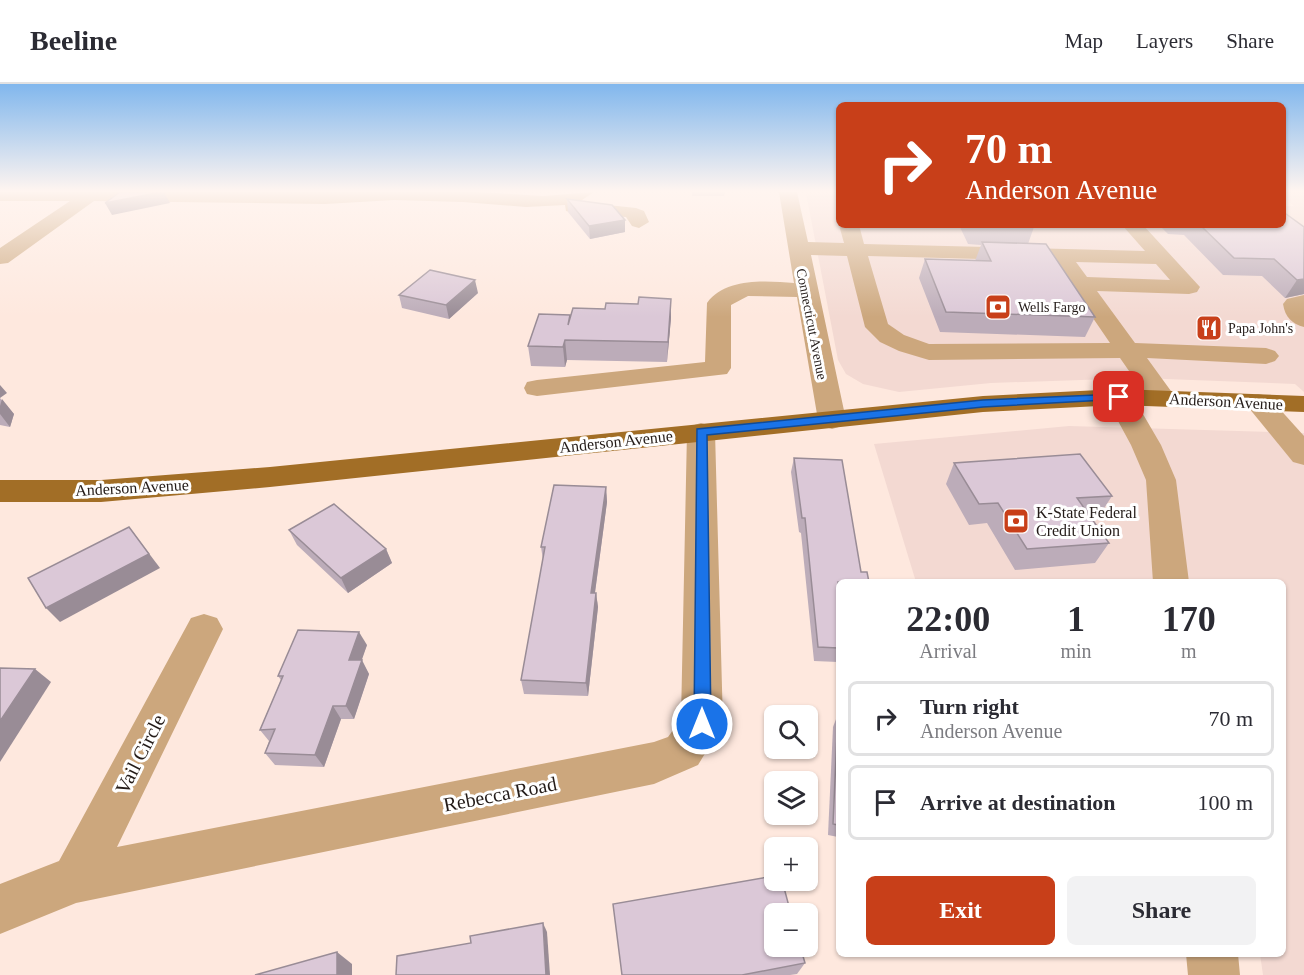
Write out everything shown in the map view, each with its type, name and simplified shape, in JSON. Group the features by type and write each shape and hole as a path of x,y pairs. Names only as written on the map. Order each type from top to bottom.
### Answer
{"main road":[{"name":"Anderson Avenue","path":"0,491 101,491 270,477 983,404 1119,397 1304,405"}],"street":[{"path":"0,258 35,234"},
{"name":"Connecticut Avenue","path":"795,234 832,420"},
{"path":"851,234 877,327 890,339 905,346 929,352 1127,350 1266,356"},
{"path":"1080,284 1189,287 1140,234"},
{"path":"798,248 855,250 942,243 1059,255 1162,258"},
{"path":"1059,255 1162,398"},
{"path":"537,388 718,368 719,303 727,294 744,290 806,291"},
{"path":"1304,302 1295,304 1296,312 1304,320"},
{"path":"1119,397 1146,445 1161,480 1172,579"},
{"path":"1258,402 1304,455"},
{"name":"Rebecca Road","path":"0,909 76,879 654,763 683,751 702,724 701,432"},
{"name":"Vail Circle","path":"76,879 204,629"},
{"path":"1212,957 1214,975"}],"shaded area":[{"path":"814,234 1304,234 1304,392 1295,384 1139,378 991,383 899,392 863,384 846,374 838,360"},
{"path":"1069,426 1304,433 1304,975 1263,975 1260,957 1286,957 1286,579 915,579 874,444"}],"building":[{"path":"1209,234 1304,234 1304,279 1297,280 1274,259 1234,258"},
{"path":"982,242 1046,244 1095,317 946,312 925,259 991,261"},
{"path":"430,270 475,280 446,305 399,295"},
{"path":"639,297 671,299 668,342 565,340 563,347 528,346 539,314 570,315 568,325 573,308 605,309 606,303 638,304"},
{"path":"1080,454 1112,496 1077,498 1109,543 1027,549 998,503 979,504 954,463"},
{"path":"794,458 842,460 861,572 867,572 868,579 836,579 836,648 818,647 805,518 802,518"},
{"path":"554,485 606,487 591,593 596,593 586,683 521,680 545,547 541,547"},
{"path":"334,504 386,549 341,578 289,530"},
{"path":"129,527 149,554 46,608 28,578"},
{"path":"298,630 359,632 349,660 362,660 346,706 333,706 315,755 265,753 275,729 260,730 283,676 278,676"},
{"path":"0,668 35,669 0,721"},
{"path":"836,758 836,825 833,824"},
{"path":"764,878 764,891 785,891 788,903 764,903 764,957 803,957 805,963 742,975 622,975 613,904"},
{"path":"543,923 546,975 396,975 397,956 471,943 470,936"},
{"path":"337,952 337,975 255,975"}],"place":[{"name":"Wells Fargo","path":"998,307"},
{"name":"Papa John's","path":"1209,328"},
{"name":"K-State Federal Credit Union","path":"1016,521"}],"route":[{"path":"702,724 701,432 983,404 1119,397"}]}
